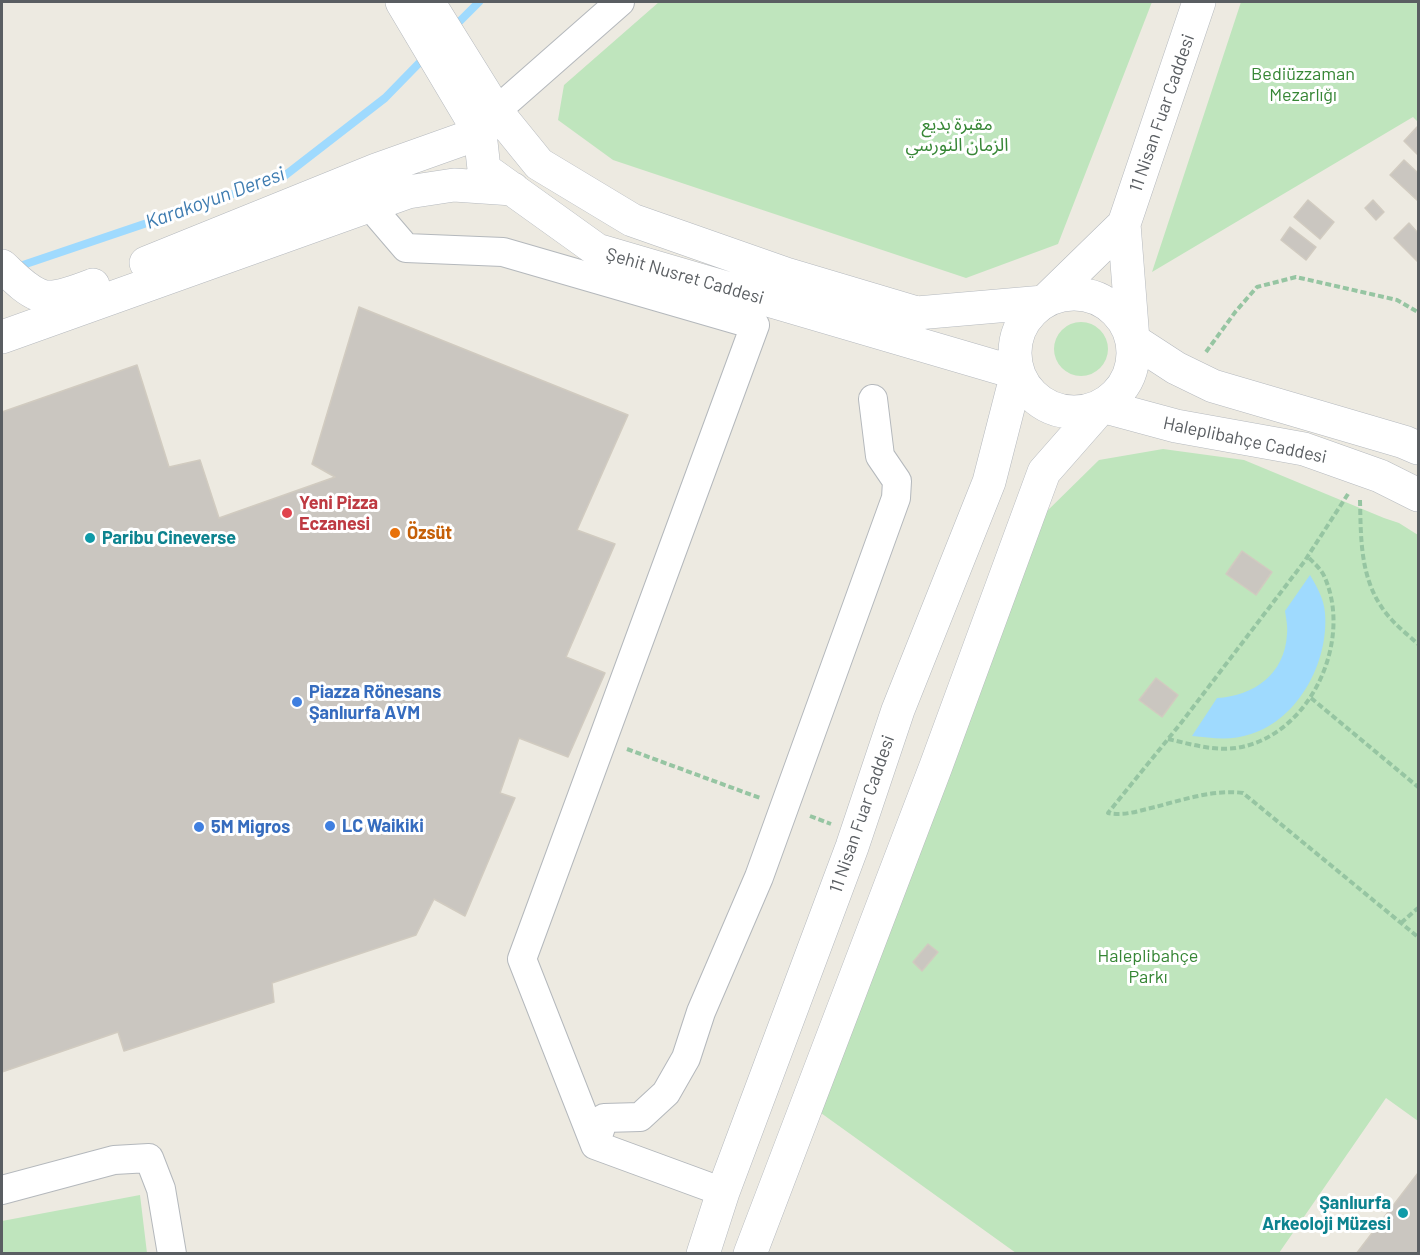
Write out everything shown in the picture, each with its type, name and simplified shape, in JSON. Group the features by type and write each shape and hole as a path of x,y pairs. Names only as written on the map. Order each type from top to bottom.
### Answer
{"main road":[{"name":"Şehit Nusret Caddesi","path":"402,2 481,110 539,164 632,220 786,274 917,313 1044,302"},
{"name":"Şehit Nusret Caddesi","path":"428,2 481,110 484,169 597,250 1017,373"},
{"name":"11 Nisan Fuar Caddesi","path":"1133,340 1124,224 1199,2"},
{"path":"10,274 40,296 70,294 376,170 481,110"},
{"path":"2,337 408,192 454,185 513,189"},
{"name":"11 Nisan Fuar Caddesi","path":"1044,302 1124,224"},
{"path":"750,1254 900,861 1044,472 1102,406 1118,394 1129,377 1134,358 1133,340 1126,323 1114,308 1098,298 1080,294 1061,295 1044,302 1028,315 1018,333 1014,353 1017,373 1028,391 1043,405 1062,412 1082,413 1102,406"},
{"name":"Haleplibahçe Caddesi","path":"1133,340 1213,387 1419,448"},
{"name":"11 Nisan Fuar Caddesi","path":"703,1254 723,1192 857,834 898,710 989,482 1017,373"},
{"name":"Haleplibahçe Caddesi","path":"1102,406 1176,426 1304,449 1380,476 1419,495"}],"street":[{"path":"481,110 620,2"},
{"path":"370,206 405,249 503,252 755,325 522,958 595,1145 723,1192"},
{"path":"595,1145 604,1118 640,1117 666,1093 681,1066 701,1012 759,877 896,498 897,481 880,456 873,399"},
{"path":"2,1190 114,1160 149,1158 161,1189 172,1254"}],"path":[{"path":"1190,375 1236,311 1257,287 1296,277 1397,300 1419,312"},
{"path":"1360,469 1344,503 1308,556 1168,739 1108,813 1122,815 1190,799 1233,792 1243,793 1419,937"},
{"path":"1360,469 1361,555 1366,578 1379,604 1391,620 1419,644"},
{"path":"1168,739 1207,748 1237,748 1262,739 1283,727 1311,698 1323,676 1333,641 1332,604 1325,577 1308,556"},
{"path":"1311,698 1419,787"},
{"path":"602,740 857,834"},
{"path":"1401,923 1419,908"}],"green space":[{"name":"مقبرة بديع الزمان النورسي","path":"659,2 1152,2 1058,244 966,278 613,160 558,120 564,85"},
{"name":"Bediüzzaman Mezarlığı","path":"1241,2 1418,2 1418,122 1413,117 1152,272"},
{"path":"1081,322 1091,324 1100,330 1106,339 1108,349 1106,359 1100,368 1091,374 1081,376 1071,374 1062,368 1056,359 1054,349 1056,339 1062,330 1071,324"},
{"name":"Haleplibahçe Parkı","path":"1163,449 1244,460 1399,523 1418,535 1418,1121 1386,1098 1279,1253 1016,1253 814,1108 1041,517 1099,460"},
{"path":"140,1195 147,1253 2,1253 2,1221"}],"water":[{"path":"1310,575 1323,603 1325,631 1316,668 1297,702 1283,716 1251,734 1229,738 1192,736 1217,698 1243,693 1265,680 1274,671 1285,648 1287,628 1285,611"}],"building":[{"path":"1417,127 1418,129 1418,155 1404,141"},
{"path":"1404,160 1418,173 1418,201 1390,175"},
{"path":"1308,200 1334,222 1320,239 1294,217"},
{"path":"1373,200 1384,212 1376,220 1365,208"},
{"path":"1409,223 1418,233 1418,262 1394,238"},
{"path":"1290,227 1316,247 1306,260 1281,240"},
{"name":"Piazza Rönesans Şanlıurfa AVM","path":"359,307 628,415 577,530 615,544 566,657 605,673 568,757 519,738 500,793 515,798 465,916 434,899 416,935 272,983 274,1002 124,1051 118,1032 2,1072 2,412 137,365 169,467 200,460 219,518 335,477 312,464"},
{"path":"1242,551 1272,572 1256,595 1226,574"},
{"path":"1156,678 1178,695 1162,717 1139,700"},
{"path":"928,944 938,952 922,971 913,962"},
{"name":"Şanlıurfa Arkeoloji Müzesi","path":"1418,1173 1418,1254 1356,1254"}],"waterway":[{"name":"Karakoyun Deresi","path":"453,28 479,2"},
{"name":"Karakoyun Deresi","path":"17,267 283,177 385,98 426,56"}],"place":[{"name":"Yeni Pizza Eczanesi","path":"287,513"},
{"name":"Özsüt","path":"395,533"},
{"name":"Paribu Cineverse","path":"90,538"},
{"name":"Piazza Rönesans Şanlıurfa AVM","path":"297,702"},
{"name":"LC Waikiki","path":"330,826"},
{"name":"5M Migros","path":"199,827"},
{"name":"Şanlıurfa Arkeoloji Müzesi","path":"1403,1213"}]}
